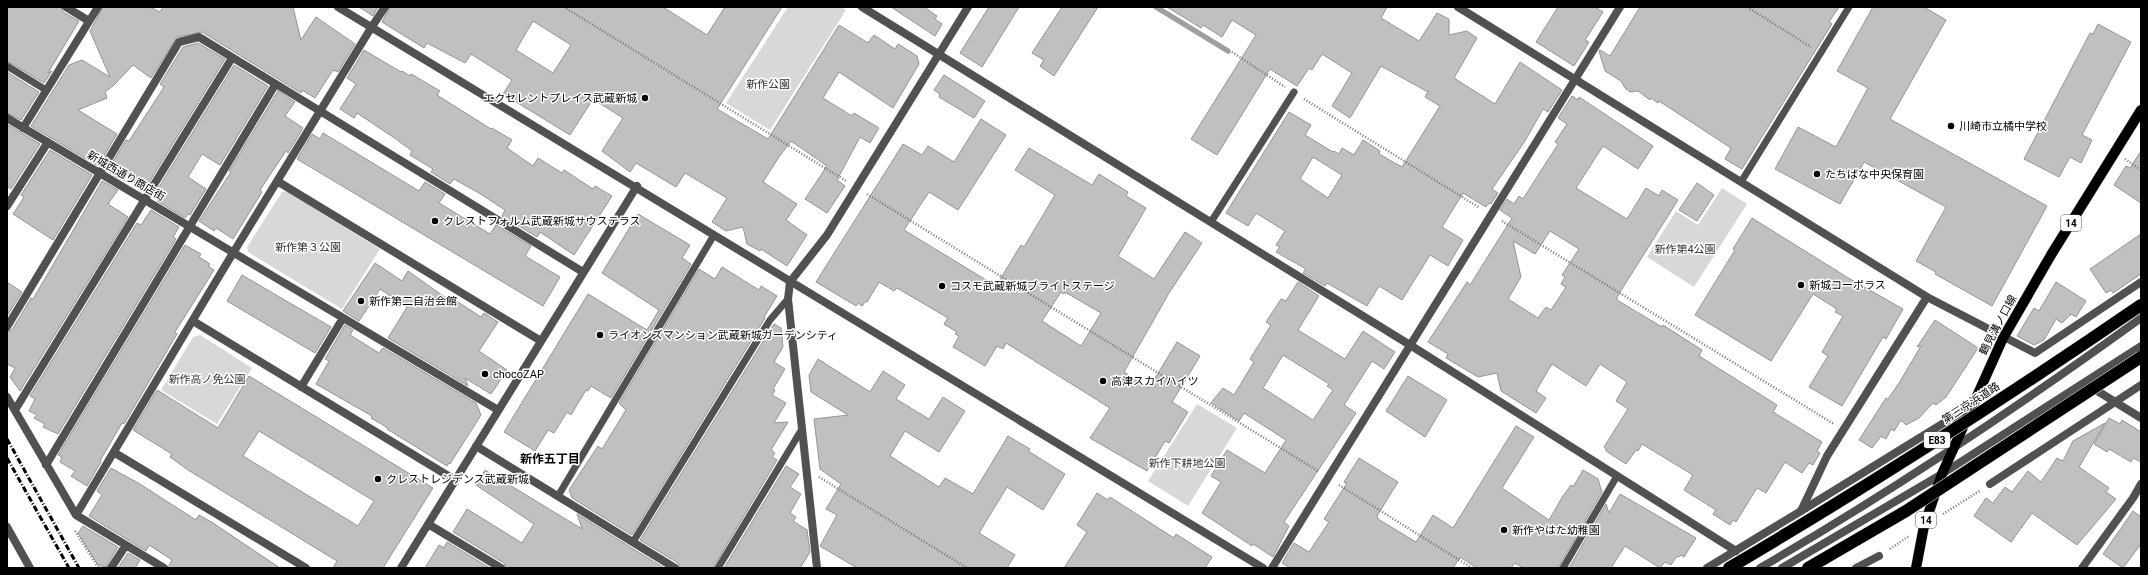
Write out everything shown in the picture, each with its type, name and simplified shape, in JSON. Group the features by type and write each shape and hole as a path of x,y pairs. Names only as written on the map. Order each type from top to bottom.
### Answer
{"highway":[{"name":"第三京浜道路","path":"1730,568 1889,471 2062,360 2141,305"},
{"path":"1808,568 1906,511 2141,357"}],"main road":[{"name":"鶴見溝ノ口線","path":"1916,568 1924,526 1942,474 1952,448 2003,338 2051,255 2141,110"}],"street":[{"path":"66,7 89,21"},
{"path":"23,128 98,7"},
{"path":"338,7 637,186 790,282 1263,568"},
{"path":"76,515 233,253 385,7"},
{"path":"862,7 1410,345 1736,551"},
{"path":"817,568 788,299 790,282 827,235 968,7"},
{"path":"1458,7 1927,296 2003,338 2035,353 2141,282"},
{"path":"1272,568 1620,7"},
{"path":"7,327 179,42 199,37 275,85 583,272"},
{"path":"15,410 232,58"},
{"path":"46,465 189,225 275,85"},
{"name":"新城西通り商店街","path":"7,118 498,410"},
{"path":"7,206 48,142"},
{"path":"277,181 540,341"},
{"path":"401,568 637,186"},
{"path":"1801,511 1827,456 1927,296"},
{"path":"301,387 344,318"},
{"path":"1760,568 1841,521 2072,368 2141,318"},
{"path":"193,321 455,480"},
{"path":"1782,568 1942,474 2085,384 2141,346"},
{"path":"2085,384 2141,418"},
{"path":"1990,484 2141,385"},
{"path":"7,397 76,515 164,568"},
{"path":"1707,568 1972,405"},
{"path":"476,446 633,542 662,565 675,568"},
{"path":"115,452 306,568"},
{"path":"2082,568 2133,498 2141,484"},
{"path":"428,524 501,568"},
{"path":"7,527 30,568"},
{"path":"111,568 126,545"},
{"path":"1856,568 1879,556"}],"lane":[{"path":"1741,182 1849,7"},
{"path":"7,66 46,90"},
{"path":"1211,222 1294,92"},
{"path":"558,496 714,235"},
{"path":"633,542 770,320 788,299"},
{"path":"718,568 802,430"},
{"path":"1564,568 1617,476"}],"path":[{"path":"564,7 1472,568"},
{"path":"1747,7 1820,54"},
{"path":"1232,52 1491,214 1843,430"},
{"path":"2115,153 2141,170"},
{"path":"806,469 967,568"},
{"path":"76,515 71,524 99,568"}],"green space":[{"name":"新作公園","path":"788,7 841,7 846,10 770,130 726,103"},
{"name":"新作第4公園","path":"1722,188 1747,204 1694,287 1647,257 1676,211 1698,225"},
{"name":"新作第３公園","path":"286,191 380,249 342,309 248,252 247,247 282,192"},
{"name":"新作高ノ免公園","path":"200,335 252,368 217,424 161,390 193,337"},
{"name":"新作下耕地公園","path":"1197,404 1237,428 1188,506 1148,481"}],"building":[{"path":"7,7 61,7 63,12 79,21 48,73 52,71 44,83 7,61"},
{"path":"103,7 150,7 160,12 163,7 293,7 301,40 316,17 355,44 338,72 333,70 315,98 302,90 301,93 202,32 177,37 151,78 133,65 113,86 105,92 107,98 78,110 117,134 98,166 31,126 69,65 82,60 110,77 90,31"},
{"path":"359,7 378,7 373,16"},
{"path":"390,7 663,7 707,35 725,7 782,7 717,109 768,139 839,25 868,43 874,35 895,49 898,44 917,56 919,64 893,108 839,72 823,98 852,116 854,113 879,128 870,143 860,137 837,180 845,186 827,213 805,199 827,166 791,141 779,157 763,182 797,204 786,220 807,235 787,266 761,249 760,251 747,244 743,227 726,231 712,222 727,198 685,173 676,187 636,163 630,172 602,151 623,118 593,99 570,135 503,94 512,80 471,54 465,63 427,43 424,48 382,22","holes":["533,21 571,45 553,73 516,50"]},
{"path":"891,7 924,7 937,16 935,19 942,24 935,36"},
{"path":"989,7 1019,7 982,67 960,53"},
{"path":"1062,7 1098,7 1054,76 1040,66 1044,60 1032,53"},
{"path":"1167,7 1387,7 1381,18 1419,41 1437,13 1449,19 1449,35 1467,31 1477,38 1454,78 1495,104 1520,62 1562,90 1548,112 1543,109 1525,141 1492,189 1498,193 1491,204 1489,203 1486,207 1463,193 1442,227 1463,240 1448,266 1430,255 1402,300 1379,286 1367,306 1327,283 1325,286 1303,273 1306,269 1276,252 1280,247 1276,245 1285,231 1256,213 1248,226 1226,213 1289,112 1311,125 1305,135 1333,152 1334,151 1339,154 1342,148 1354,155 1363,140 1380,151 1379,154 1402,167 1440,106 1425,97 1428,92 1381,66 1350,118 1332,106 1352,73 1322,54 1312,70 1309,68 1297,86 1270,69 1217,155 1191,139 1256,35 1232,20 1222,37 1203,25 1201,28","holes":["1313,157 1342,175 1328,198 1300,179"]},
{"path":"1558,7 1595,7 1603,12 1585,40 1589,42 1574,66 1536,42"},
{"path":"1640,7 1839,7 1829,22 1832,24 1742,169 1725,159 1731,148 1659,101 1658,103 1651,98 1650,100 1638,91 1630,92 1625,88 1621,81 1605,71 1599,51 1600,50 1610,56"},
{"path":"1873,7 1924,7 1946,20 1890,119 2047,206 1992,306 1935,274 1936,272 1916,261 1946,207 1864,162 1840,204 1775,169 1798,127 1836,147 1868,88 1837,71"},
{"path":"2098,24 2131,42 2082,135 2092,140 2081,163 2070,157 2059,177 2024,159 2090,33 2093,34"},
{"path":"198,43 225,59 145,189 126,177 124,181 107,171 126,140 129,141 164,87 160,84 183,47"},
{"path":"364,50 401,72 402,71 410,76 411,74 440,91 437,95 491,129 492,128 512,140 507,148 533,166 538,158 562,173 564,170 593,189 595,186 612,196 574,255 540,232 537,237 502,216 505,210 479,193 454,179 450,184 431,172 433,169 410,155 412,151 357,113 354,118 340,109 356,84 347,78"},
{"path":"234,65 268,86 220,165 202,154 188,177 206,189 190,215 188,214 185,218 157,201 159,198 154,195"},
{"path":"7,72 39,92 21,120 7,113"},
{"path":"944,75 985,101 974,118 939,97 940,94 934,90"},
{"path":"278,91 295,102 285,116 303,128 288,153 286,151 260,190 262,192 233,239 216,228 214,231 199,221 231,172 229,171"},
{"path":"1572,96 1578,100 1579,97 1653,146 1638,169 1603,146 1576,188 1627,219 1646,188 1659,196 1662,190 1678,200 1617,297 1617,300 1662,327 1663,325 1702,350 1699,356 1777,405 1773,412 1822,442 1817,451 1820,453 1813,465 1809,463 1802,473 1785,462 1766,493 1757,488 1736,522 1733,520 1730,525 1713,514 1716,510 1684,490 1693,475 1642,444 1638,451 1636,450 1626,464 1606,451 1604,447 1628,409 1616,401 1627,382 1600,364 1586,386 1552,364 1536,391 1546,398 1536,413 1501,391 1497,373 1478,377 1446,358 1448,354 1428,342 1467,282 1470,285 1512,218 1500,210 1507,199 1514,204 1519,196 1523,199 1558,144 1555,142 1567,124 1558,118","holes":["1550,231 1579,249 1562,275 1565,277 1561,284 1566,287 1551,310 1546,307 1538,318 1508,299 1521,277 1513,241 1535,254"]},
{"path":"981,119 1006,135 958,210 929,192 904,230 996,286 1021,245 1024,247 1055,195 1015,170 1029,148 1092,185 1099,174 1128,192 1126,196 1146,208 1118,256 1154,279 1185,232 1202,243 1169,293 1124,372 1149,388 1177,342 1200,356 1172,402 1188,412 1169,443 1165,441 1147,471 1090,438 1110,408 1006,343 1003,349 997,346 985,366 953,347 959,336 955,334 957,332 944,324 948,318 897,288 894,291 879,282 867,302 866,301 862,306 858,303 856,306 816,282 903,144 922,155 928,146 954,162","holes":["1061,292 1064,294 1065,292 1101,313 1081,346 1042,321"]},
{"path":"7,124 40,144 11,189 7,186"},
{"name":"クレストフォルム武蔵新城サウステラス","path":"323,133 419,191 425,182 445,194 439,203 490,234 496,225 531,246 525,256 560,277 543,306 297,159 312,134 320,139"},
{"path":"50,150 92,175 53,240 13,214 24,197 21,195"},
{"path":"2141,151 2141,203 2114,185 2126,166 2130,168"},
{"path":"102,181 118,190 108,204 128,217 20,391 10,377 15,368 7,364 7,332 12,330 31,298 33,299"},
{"path":"1697,183 1714,195 1697,221 1679,210"},
{"path":"151,210 179,227 173,237 176,239 58,434 43,427 45,424 34,418 37,415 29,411 35,399 30,396 137,223 141,225"},
{"name":"ライオンズマンション武蔵新城ガーデンシティ","path":"638,214 690,245 682,258 691,264 611,398 591,386 588,391 586,390 571,415 567,412 554,433 548,430 535,451 504,432 588,294 647,330 659,310 602,273"},
{"path":"1752,218 1850,279 1903,309 1886,339 1883,337 1842,406 1809,387 1828,356 1822,352 1843,316 1835,312 1837,309 1813,294 1771,361 1695,315 1735,250 1733,249"},
{"path":"2141,234 2141,274 2113,293 2111,290 2106,293 2090,269"},
{"path":"185,245 201,254 199,257 210,264 208,266 214,270 175,332 177,334 124,424 122,423 87,486 71,476 75,471 60,462 62,457 58,455"},
{"path":"375,263 402,281 408,271 453,303 455,300 481,317 484,313 498,322 479,351 507,370 491,394 465,378 468,386 388,338 407,307 380,289 359,321 343,311"},
{"path":"722,267 759,290 761,286 777,296 632,535 572,498 569,490 598,446 602,449 626,410 619,403 699,269 715,279"},
{"path":"242,275 331,327 315,353 227,301"},
{"path":"7,282 22,292 7,316"},
{"path":"1298,282 1319,296 1298,330 1345,359 1363,331 1395,352 1384,369 1372,361 1344,405 1356,413 1284,522 1289,526 1273,557 1253,544 1252,546 1202,513 1221,482 1211,476 1227,450 1265,473 1286,440 1244,413 1239,421 1211,403 1223,388 1234,395 1254,362 1250,359 1271,325 1266,322 1281,299 1286,301","holes":["1283,355 1329,384 1327,386 1333,390 1313,420 1263,388"]},
{"path":"2056,282 2086,301 2076,317 2071,314 2062,323 2056,319 2044,340 2034,345 2017,336 2034,308 2039,311"},
{"path":"1935,320 1978,348 1946,397 1936,405 1933,403 1919,418 1906,425 1901,420 1894,431 1891,429 1886,439 1881,436 1872,448 1859,440 1886,398 1888,399 1899,383 1921,346 1917,347"},
{"path":"774,324 781,328 783,347 774,362 785,369 773,389 775,390 772,395 786,403 774,423 788,422 771,450 775,453 772,457 777,460 713,568 680,568 678,563 640,540"},
{"path":"345,325 353,330 350,335 379,353 383,348 476,403 481,415 450,464 449,463 447,466 387,429 388,428 371,418 372,416 316,384 329,361 325,359"},
{"path":"818,359 870,392 883,371 905,385 896,399 929,419 943,397 965,411 939,452 905,431 890,456 939,487 945,478 973,494 1008,436 1030,449 1028,451 1065,474 1043,510 1007,487 979,533 1015,555 1007,568 857,568 820,546 837,515 826,509 841,484 820,469 814,419 848,415 811,392 809,375"},
{"name":"クレストレジデンス武蔵新城","path":"249,376 433,488 383,568 333,568 337,561 188,470 170,457 172,454 133,430 157,390 218,428","holes":["259,431 374,501 358,526 243,456"]},
{"path":"1408,376 1447,400 1425,437 1386,411"},
{"path":"2109,418 2120,424 2122,420 2141,432 2141,462 2133,458 2131,462 2109,449 2107,452 2094,444"},
{"path":"2105,423 2079,467 2109,488 2106,492 2116,499 2077,545 2032,513 2011,542 1974,516 1986,498 1993,503 2005,487 2012,492 2028,471 2041,482 2057,458 2063,461 2073,441"},
{"path":"1516,426 1534,437 1502,488 1549,520 1563,496 1571,485 1573,487 1583,470 1598,479 1602,492 1558,568 1523,568 1515,563 1511,568 1477,568 1460,557 1453,568 1290,568 1282,563 1294,543 1309,552 1329,522 1324,519 1347,483 1344,482 1359,458 1398,482 1377,516 1378,519 1416,542 1433,515 1453,528"},
{"path":"786,466 799,474 790,487 801,494 790,513 796,517 793,521 807,530 810,552 800,568 724,568"},
{"path":"111,468 140,484 196,520 199,515 213,523 280,568 169,568 172,560 149,545 146,551 89,516 102,495 97,491"},
{"path":"485,470 582,529 577,514 664,568 506,568 504,563 453,532 467,509 522,543 534,524 476,485"},
{"path":"1097,493 1108,500 1110,497 1174,538 1176,534 1212,557 1205,568 1064,568 1087,532 1077,525"},
{"path":"1620,494 1696,538 1684,557 1681,555 1679,557 1677,556 1671,565 1665,562 1660,568 1625,546 1611,568 1569,568 1606,504 1609,513"},
{"path":"2133,511 2141,517 2141,544 2123,568 2103,554"},
{"path":"83,526 118,547 106,567 98,565 78,533"},
{"path":"447,542 490,568 425,568 439,545 444,548"},
{"path":"128,553 140,560 135,568 118,568"}],"waterway":[{"path":"1156,7 1228,51"}],"railway":[{"path":"7,439 79,568"},
{"path":"7,458 69,568"}],"place":[{"name":"エクセレントプレイス武蔵新城","path":"645,98"},
{"name":"川崎市立橘中学校","path":"1951,126"},
{"name":"たちばな中央保育園","path":"1817,174"},
{"name":"クレストフォルム武蔵新城サウステラス","path":"435,221"},
{"name":"新城コーポラス","path":"1801,285"},
{"name":"コスモ武蔵新城ブライトステージ","path":"942,286"},
{"name":"新作第二自治会館","path":"361,301"},
{"name":"ライオンズマンション武蔵新城ガーデンシティ","path":"600,335"},
{"name":"chocoZAP","path":"485,374"},
{"name":"高津スカイハイツ","path":"1103,381"},
{"name":"クレストレジデンス武蔵新城","path":"378,479"},
{"name":"新作やはた幼稚園","path":"1504,530"}],"district":[{"name":"新作五丁目","path":"550,459"}]}
